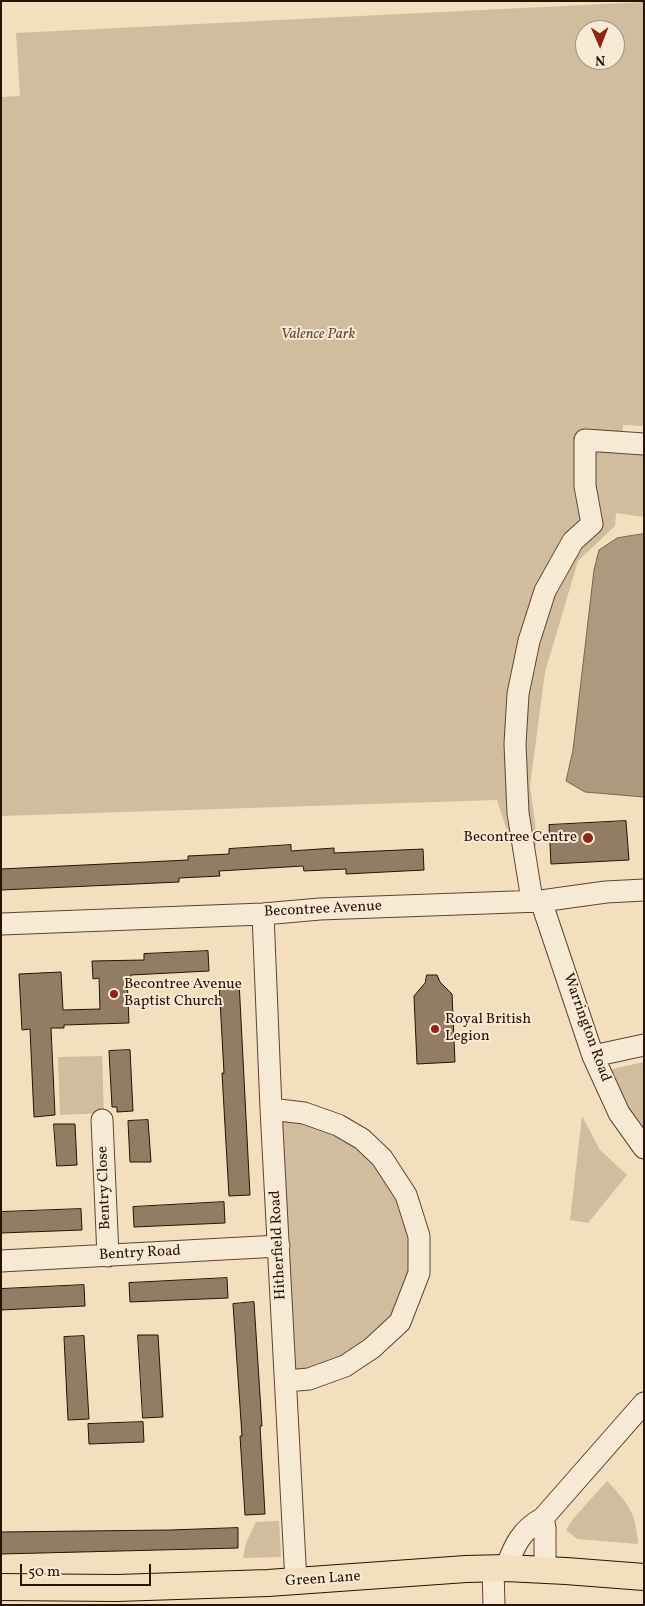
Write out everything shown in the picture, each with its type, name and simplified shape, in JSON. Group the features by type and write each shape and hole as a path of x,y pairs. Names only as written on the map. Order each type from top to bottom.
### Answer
{"main road":[{"name":"Green Lane","path":"1,1586 117,1588 296,1582 499,1568 644,1577"}],"street":[{"name":"Warrington Road","path":"644,444 585,440 585,486 592,524 573,541 545,591 530,641 518,694 515,744 518,813 537,901 593,1056 620,1114 644,1148"},
{"name":"Becontree Avenue","path":"1,924 537,901 606,892 644,890"},
{"name":"Hitherfield Road","path":"263,914 271,1109 296,1582"},
{"path":"593,1056 644,1046"},
{"path":"271,1109 304,1113 338,1125 362,1139 382,1158 406,1195 419,1236 419,1273 400,1322 372,1348 345,1366 309,1379 286,1381"},
{"name":"Bentry Close","path":"102,1120 108,1256"},
{"name":"Bentry Road","path":"1,1261 279,1246"},
{"path":"494,1605 499,1568 522,1535 532,1524 543,1518 644,1403"},
{"path":"543,1518 545,1528 545,1570"}],"green space":[{"name":"Valence Park","path":"644,2 644,426 623,425 621,450 644,451 644,517 616,513 615,526 578,561 545,672 530,786 537,839 532,866 518,864 497,800 1,816 1,97 20,96 16,33"},
{"path":"102,1056 104,1113 60,1115 58,1057"},
{"path":"644,1062 644,1137 627,1113 608,1070"},
{"path":"271,1109 338,1125 406,1195 419,1273 372,1348 286,1381"},
{"path":"582,1116 600,1150 627,1175 588,1223 570,1220"},
{"path":"607,1481 630,1509 635,1524 638,1544 577,1539 566,1530 573,1519"},
{"path":"279,1521 281,1557 243,1558 246,1543 256,1522"}],"shaded area":[{"path":"644,534 644,797 585,792 566,781 573,750 594,570 599,550 617,538"}],"building":[{"name":"Becontree Centre","path":"626,821 629,860 551,864 549,825"},
{"path":"291,845 291,851 334,848 334,853 423,849 424,870 346,874 346,869 304,871 303,866 219,871 220,876 179,878 179,882 1,890 1,869 188,860 188,856 229,854 229,849"},
{"path":"208,951 209,971 131,975 131,977 127,977 129,1023 64,1025 64,1028 51,1028 55,1115 34,1117 30,1029 22,1030 19,974 61,972 63,1010 100,1009 99,978 93,979 92,961 144,960 144,954"},
{"name":"Royal British Legion","path":"427,975 437,975 440,982 452,994 455,1062 417,1064 414,996 425,983"},
{"path":"239,981 250,1195 229,1196 219,982"},
{"path":"130,1050 133,1111 117,1112 117,1107 112,1107 109,1051"},
{"path":"148,1120 151,1162 130,1162 128,1121"},
{"path":"54,1124 75,1124 77,1165 57,1166"},
{"path":"224,1202 225,1223 134,1227 133,1207"},
{"path":"81,1209 82,1230 1,1233 1,1212"},
{"path":"227,1278 228,1298 130,1302 129,1283"},
{"path":"84,1285 85,1306 1,1310 1,1289"},
{"path":"254,1302 262,1426 260,1426 265,1514 245,1515 233,1304"},
{"path":"138,1335 158,1335 163,1417 143,1418"},
{"path":"84,1336 89,1419 68,1420 64,1337"},
{"path":"143,1422 144,1442 89,1444 88,1424"},
{"path":"238,1528 238,1548 1,1554 1,1532"}],"place":[{"name":"Becontree Centre","path":"588,838"},
{"name":"Becontree Avenue Baptist Church","path":"114,994"},
{"name":"Royal British Legion","path":"435,1029"}]}
